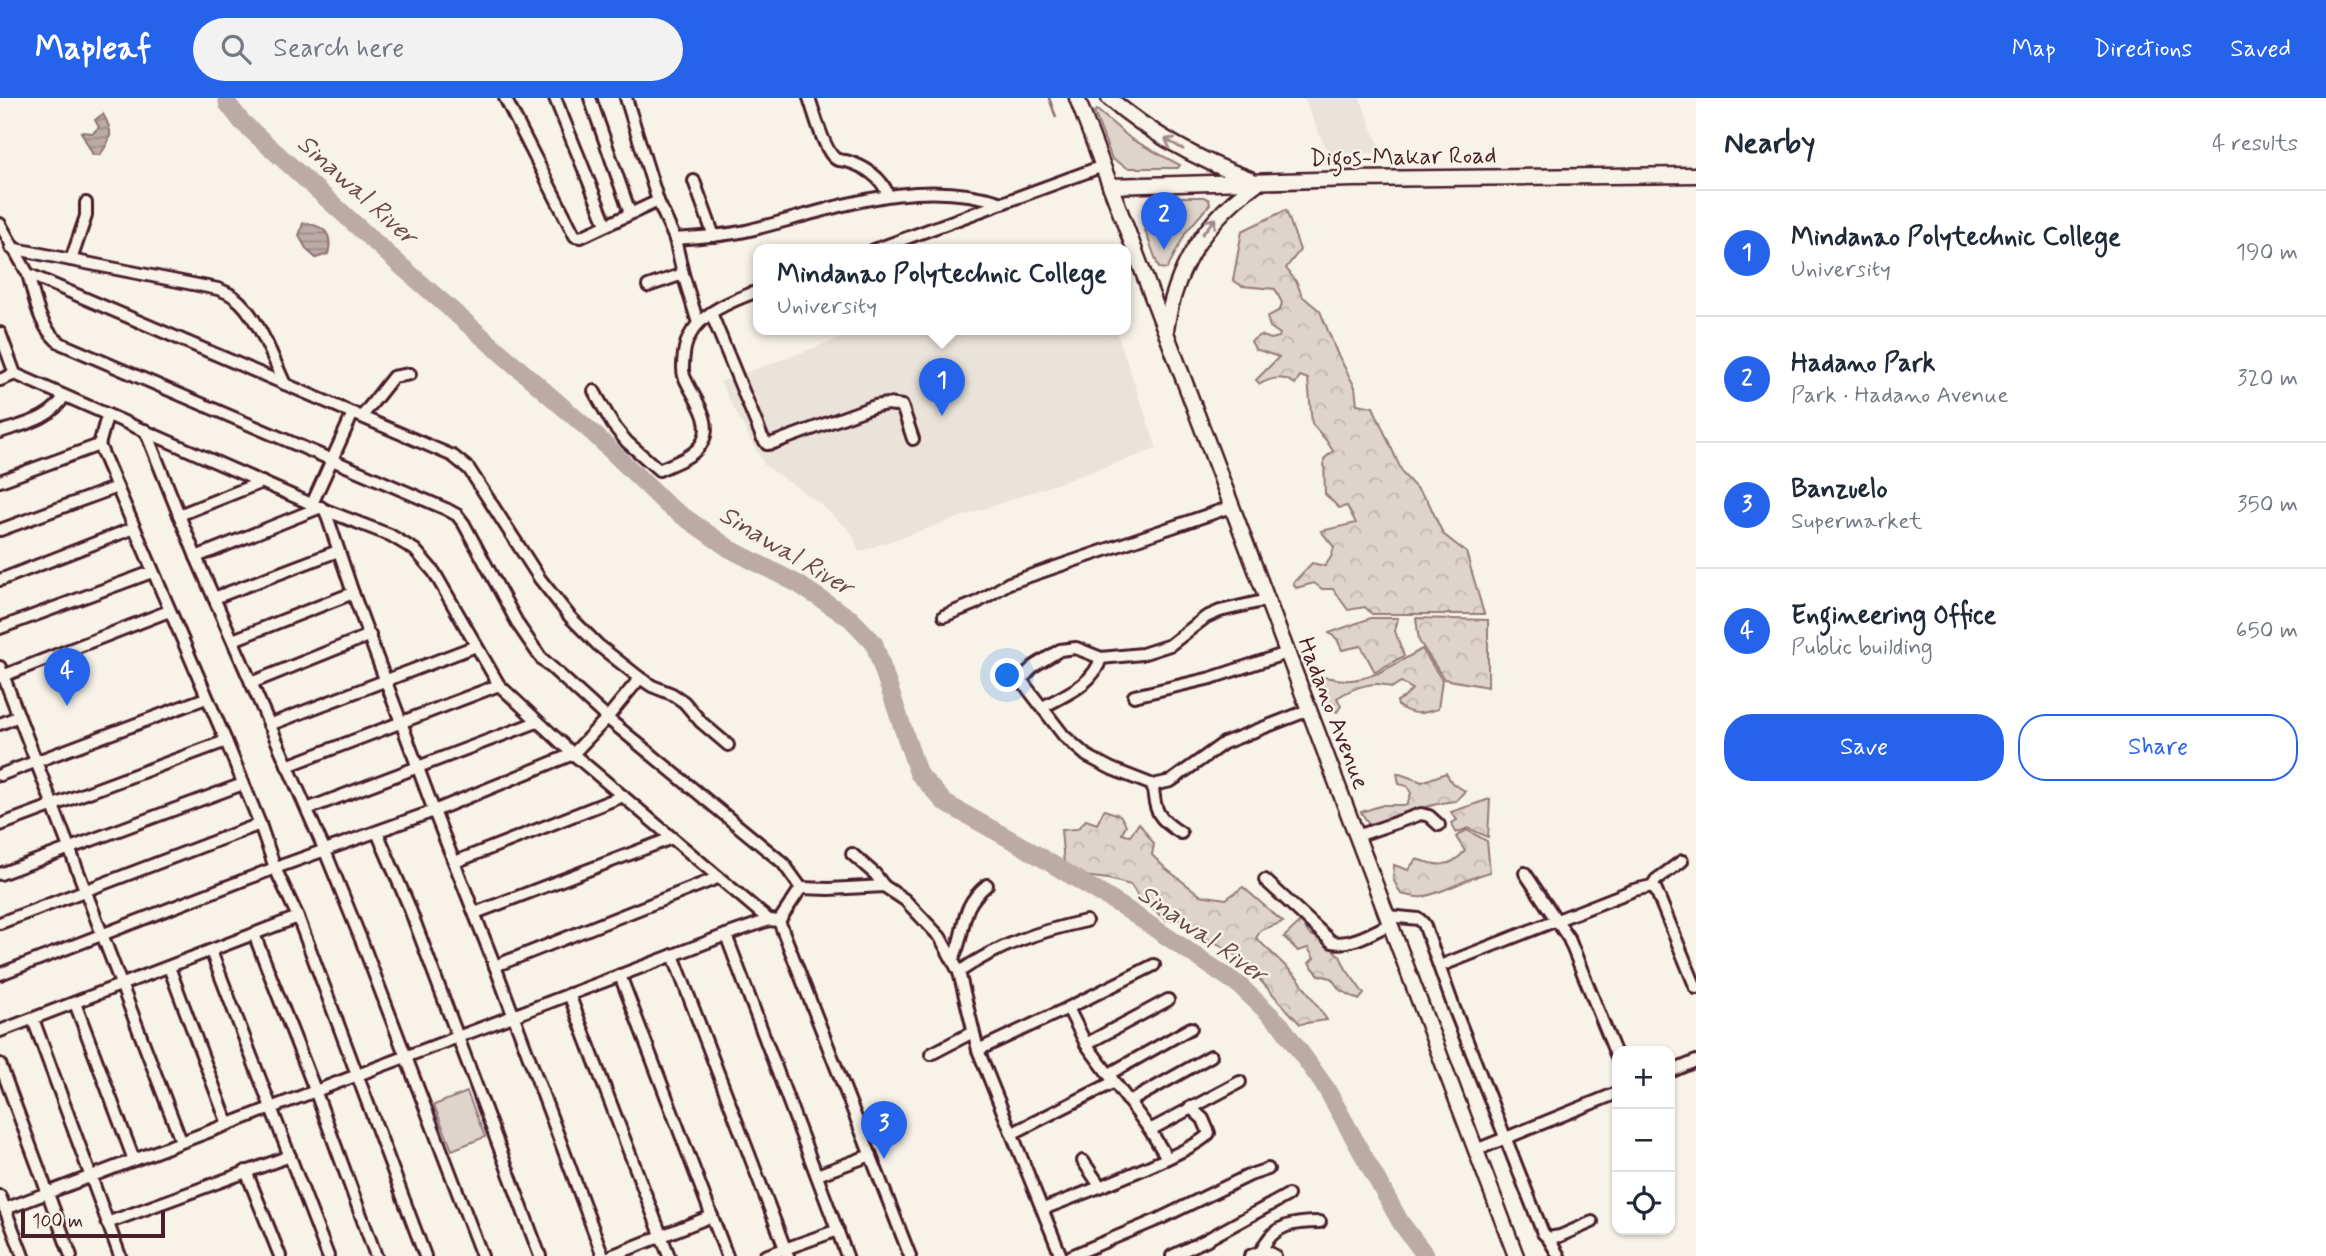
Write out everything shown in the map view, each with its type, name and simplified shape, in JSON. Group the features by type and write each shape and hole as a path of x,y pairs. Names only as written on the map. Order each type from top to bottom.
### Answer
{"main road":[{"name":"Hadano Avenue","path":"1077,98 1516,1256"},
{"path":"1109,98 1147,128 1174,144 1201,159 1258,182 1223,210 1194,246 1175,288 1166,333"},
{"name":"Digos-Makar Road","path":"1110,186 1696,175"}],"street":[{"path":"505,98 575,236 581,237 658,201"},
{"path":"555,98 606,224"},
{"path":"590,98 630,213"},
{"path":"626,98 658,201 675,239 682,274 698,323"},
{"path":"809,98 829,150 836,159 848,161 871,172 883,184 888,195"},
{"path":"890,244 1103,166"},
{"path":"694,181 714,236"},
{"path":"675,239 748,231 832,207 888,195 961,193 1003,203"},
{"path":"71,260 86,216 86,203"},
{"path":"0,224 11,248 28,274 40,314 56,340 457,515 471,535 531,646 550,667 607,718 783,863 801,888"},
{"path":"11,248 218,289 234,297 247,310 285,384"},
{"path":"28,274 358,414 461,461 479,483 540,579 565,611 598,645 640,678 684,702 701,722 728,745"},
{"path":"648,286 682,274"},
{"path":"594,391 614,425 628,442 659,470 693,454 704,440 706,425 683,373 687,340 698,323 711,313 731,301 753,293"},
{"path":"711,313 762,437 767,443 882,404 902,407 913,439"},
{"path":"0,333 15,374 107,416 390,535 415,550 434,572 499,685 573,754 717,878 774,920 910,1256"},
{"path":"0,380 15,374"},
{"path":"410,374 393,377 358,414 331,460 319,507 370,635 603,1256"},
{"path":"0,432 45,416 58,406 64,396"},
{"path":"107,416 99,445 226,741 275,868 298,918 425,1256"},
{"path":"145,430 196,557 325,852 482,1256"},
{"path":"0,481 99,445"},
{"path":"179,515 262,482"},
{"path":"0,530 117,487"},
{"path":"196,557 319,507"},
{"path":"944,616 976,603 1009,583 1231,507"},
{"path":"0,580 134,528"},
{"path":"214,598 338,551"},
{"path":"0,628 152,572"},
{"path":"233,640 353,593"},
{"path":"1021,680 1034,666 1060,650 1076,648 1101,658 1154,652 1177,640 1213,614 1267,600"},
{"path":"169,611 1,674 70,847 181,1141"},
{"path":"251,682 370,635"},
{"path":"269,724 476,646"},
{"path":"1134,696 1211,678 1287,653"},
{"path":"1043,707 1088,681 1097,671 1101,658"},
{"path":"1003,672 1006,680 1021,680 1065,736 1087,756 1153,785 1171,782 1224,743 1308,710"},
{"path":"0,974 275,868 434,811 573,754 640,678"},
{"path":"287,766 499,685"},
{"path":"0,775 206,698"},
{"path":"0,724 19,716"},
{"path":"307,809 537,722"},
{"path":"0,825 226,741"},
{"path":"0,874 243,783"},
{"path":"1153,785 1154,804 1159,815 1181,833"},
{"path":"455,862 623,796"},
{"path":"1357,836 1421,814 1429,816 1439,825"},
{"path":"0,923 260,824"},
{"path":"377,832 408,904 540,1256"},
{"path":"475,913 672,838"},
{"path":"852,854 875,874 884,886 920,914 940,937 953,960 959,972 978,1050 1044,1209 1060,1256"},
{"path":"1440,966 1634,890 1652,886 1656,880 1682,862"},
{"path":"1525,873 1569,939 1613,1046"},
{"path":"495,965 717,878"},
{"path":"1265,880 1332,942 1351,941 1389,920 1421,920 1539,1226 1559,1256"},
{"path":"953,960 959,947 966,909 987,885"},
{"path":"801,888 829,890 884,886"},
{"path":"1652,886 1696,988"},
{"path":"5,1209 569,994 726,935 774,920 801,888"},
{"path":"0,1031 298,918"},
{"path":"959,972 992,951 1042,931 1086,921"},
{"path":"254,934 376,1256"},
{"path":"726,935 847,1256"},
{"path":"211,951 328,1256"},
{"path":"1684,955 1696,951"},
{"path":"673,956 786,1252"},
{"path":"978,1050 1154,965"},
{"path":"169,967 228,1124"},
{"path":"621,975 727,1256"},
{"path":"569,994 669,1256"},
{"path":"1086,1044 1168,1000"},
{"path":"75,1003 134,1160"},
{"path":"1068,1008 1086,1044 1150,1130 1167,1158"},
{"path":"33,1019 120,1256"},
{"path":"1013,1133 1111,1078 1191,1028"},
{"path":"931,1054 973,1032"},
{"path":"1129,1102 1211,1056"},
{"path":"1675,1070 1696,1061"},
{"path":"0,1064 71,1256"},
{"path":"1150,1130 1240,1082"},
{"path":"1476,1150 1612,1095"},
{"path":"1044,1209 1167,1158 1205,1139 1209,1133 1203,1119 1190,1107"},
{"path":"817,1175 871,1155"},
{"path":"107,1223 290,1156"},
{"path":"1083,1161 1100,1186"},
{"path":"1071,1256 1268,1169"},
{"path":"246,1171 280,1256"},
{"path":"1172,1256 1289,1195"},
{"path":"0,1196 23,1256"},
{"path":"611,1256 712,1216"},
{"path":"1250,1256 1262,1250 1270,1236 1285,1225 1320,1222"},
{"path":"1548,1238 1560,1236 1592,1222"},
{"path":"765,1256 786,1252 838,1230"},
{"path":"1262,1250 1275,1256"}],"shaded area":[{"path":"1304,98 1360,98 1382,153 1328,154"},
{"path":"103,114 109,126 109,140 100,155 93,155 81,132 93,133 99,127 95,120"},
{"path":"303,223 325,231 329,240 328,254 316,258 307,250 299,236"},
{"path":"849,335 1118,335 1157,449 859,552 852,533 818,502 764,465 720,382"}],"green space":[{"path":"1097,110 1131,139 1180,165 1178,168 1128,168 1112,159 1094,112"},
{"path":"1163,197 1204,197 1210,204 1186,232 1167,269 1159,268 1142,222 1148,205"},
{"path":"1286,210 1300,250 1286,268 1297,283 1302,296 1320,311 1337,353 1355,387 1357,404 1373,407 1403,474 1428,501 1443,534 1466,552 1484,614 1372,614 1365,607 1348,610 1333,589 1322,589 1314,583 1296,588 1293,583 1312,563 1325,566 1331,557 1334,547 1321,531 1356,523 1347,506 1339,508 1325,494 1324,459 1333,451 1312,424 1308,379 1300,376 1295,384 1282,379 1260,384 1256,380 1279,357 1255,349 1251,341 1260,335 1271,339 1279,337 1280,334 1270,327 1267,317 1280,310 1282,303 1275,289 1242,286 1233,280 1242,231"},
{"path":"1371,618 1398,618 1395,631 1404,656 1375,672 1361,646 1342,650 1337,639 1329,633"},
{"path":"1416,618 1488,620 1488,687 1444,679 1419,641"},
{"path":"1422,649 1442,680 1438,709 1417,713 1398,706 1397,701 1412,689 1401,682 1391,688 1371,684 1349,691 1337,698 1341,706 1337,712 1324,697 1320,677 1343,680 1364,678"},
{"path":"1397,773 1422,782 1446,773 1452,783 1465,791 1456,801 1424,808 1371,827 1361,812 1383,805 1407,805 1411,793 1407,786 1399,784"},
{"path":"1490,799 1488,837 1468,828 1456,833 1452,823 1457,820 1451,812"},
{"path":"1104,810 1120,815 1126,825 1122,834 1130,836 1139,823 1154,844 1152,855 1200,895 1226,899 1243,887 1283,922 1261,930 1256,938 1298,978 1327,1020 1300,1024 1260,980 1258,971 1205,938 1185,920 1166,920 1139,898 1131,885 1084,876 1064,864 1061,830 1077,829 1086,820 1097,824"},
{"path":"1467,830 1487,841 1490,872 1422,897 1401,894 1393,879 1394,865 1408,870 1416,859 1437,864 1454,861 1465,851 1456,837"},
{"path":"1301,921 1309,934 1324,941 1340,956 1364,994 1359,1000 1340,990 1331,978 1319,975 1309,963 1314,958 1308,948 1298,951 1284,937"},
{"path":"467,1092 485,1137 452,1150 434,1105"}],"waterway":[{"name":"Sinawal River","path":"227,98 228,104 242,122 400,265 595,435 667,505 730,549 798,584 851,619 874,643 918,773 945,803 1123,907 1239,985 1281,1025 1326,1088 1401,1223 1426,1256"},
{"path":"1049,98 1056,117"}],"place":[{"name":"Hadano Park","path":"1164,250"},
{"name":"Mindanao Polytechnic College","path":"942,416"},
{"name":"Engineering Office","path":"67,706"},
{"name":"Banzuelo","path":"884,1159"}]}
